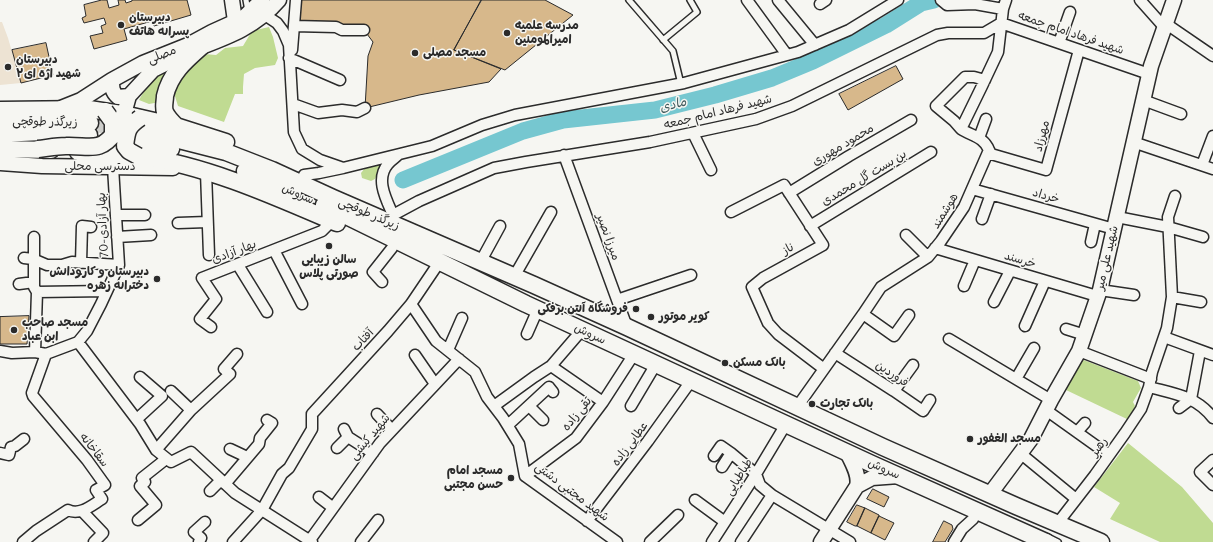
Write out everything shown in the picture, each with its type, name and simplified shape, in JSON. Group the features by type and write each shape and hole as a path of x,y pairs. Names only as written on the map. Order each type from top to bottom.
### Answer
{"main road":[{"path":"176,126 165,111 164,101 166,93 171,78 183,63 201,47"},
{"path":"0,110 89,109 105,111 132,126 176,126 214,138 255,153 304,174 392,215 534,285"},
{"path":"105,111 113,122 113,134"},
{"path":"38,149 67,146 94,147 104,144 123,120 132,126"},
{"name":"زیرگذر طوقچی","path":"0,121 90,129 0,134"},
{"path":"132,126 132,124 127,132 125,146 129,151 138,156"},
{"name":"زیرگذر طوقچی","path":"132,126 226,152 272,170 534,285"},
{"name":"سروش","path":"132,126 174,149 223,163 267,180 334,210 532,307 977,511 1029,539 1046,542"},
{"path":"0,149 38,149 138,156 203,171 239,182 532,307"},
{"name":"سروش","path":"534,285 797,407 1057,524 1101,542"}],"street":[{"path":"232,0 235,22"},
{"name":"مصلی","path":"61,109 81,100 112,80 143,63 188,45 243,18 248,6 262,0"},
{"name":"مصلی","path":"132,126 129,96 153,70 188,52 241,31 260,19 279,0"},
{"path":"289,58 293,49 296,0"},
{"path":"747,0 787,55"},
{"path":"778,0 815,45"},
{"path":"304,174 319,173 343,168 432,146 482,125 515,115 681,84 798,52 849,30 898,0"},
{"path":"1140,0 1165,25 1213,56"},
{"name":"شهید علی میر","path":"990,494 1031,439 1048,405 1079,351 1099,293 1148,74 1174,0"},
{"path":"944,2 1004,5 998,52 961,129"},
{"path":"1059,43 1070,12"},
{"path":"264,15 277,23 283,31 289,45 294,132 302,149 320,160 343,168"},
{"name":"شهید فرهاد امام جمعه","path":"392,215 419,201 494,168 564,155 650,142 756,119 792,106 937,35 948,33 984,33 1001,23 1148,74"},
{"path":"294,26 336,27 342,30 364,30"},
{"name":"مهرزاد","path":"989,150 991,154 1046,170 1079,50"},
{"path":"289,58 340,80"},
{"path":"985,80 974,77 965,77 936,106 961,129 982,139 989,150"},
{"path":"112,80 112,88 118,97 129,96"},
{"path":"1142,100 1181,114"},
{"path":"293,104 318,112 342,110 357,112 365,108"},
{"path":"978,138 986,119"},
{"name":"محمود مهوری","path":"789,193 911,120"},
{"path":"693,133 711,170"},
{"path":"1202,165 1213,136"},
{"path":"1133,142 1213,169"},
{"name":"هوشمند","path":"797,407 881,286 928,257 956,221 964,207 989,150"},
{"name":"بن بست گل محمدی","path":"810,226 931,152"},
{"path":"392,215 381,183 382,175 388,163 398,155"},
{"name":"میرزا نصیر","path":"564,155 627,327"},
{"name":"دسترسی محلی","path":"0,163 42,166 164,167 203,171"},
{"name":"70-بهار آزادی","path":"78,342 87,331 119,265 113,167"},
{"path":"203,171 209,255"},
{"path":"731,212 784,185 789,193"},
{"name":"خرداد","path":"972,189 1095,224 1115,223 1168,227 1203,237"},
{"name":"ناز","path":"789,193 823,245 763,278 752,287 768,323 778,334 824,369"},
{"path":"982,219 991,194"},
{"name":"رهبر","path":"1057,524 1109,455 1141,409 1167,328 1172,297 1168,217 1174,196"},
{"path":"515,275 551,212"},
{"path":"116,215 144,215"},
{"name":"بهار آزادی","path":"211,327 200,319 216,299 202,278 322,231 332,221"},
{"path":"178,223 207,222"},
{"path":"1091,242 1095,224"},
{"path":"81,263 82,226 91,227"},
{"path":"482,259 500,226"},
{"path":"117,237 151,235"},
{"path":"906,235 928,257"},
{"path":"34,237 29,258 34,287 37,292 35,352"},
{"path":"382,282 373,272 392,248"},
{"name":"خرسند","path":"935,248 1045,281 1099,293 1134,295"},
{"path":"274,250 302,304"},
{"path":"29,258 47,264 62,265 72,262 119,265"},
{"path":"964,286 975,260"},
{"path":"238,265 267,312"},
{"name":"آفتاب","path":"262,510 282,474 288,468 312,429 312,414 411,304 436,267"},
{"path":"994,302 1010,271"},
{"path":"617,300 691,275"},
{"path":"1025,326 1045,281"},
{"path":"19,284 34,282"},
{"path":"37,292 107,291"},
{"path":"1172,297 1201,302"},
{"name":"شهید مجتبی دشتی","path":"411,304 436,342 475,372 487,396 508,425 519,444 525,476 617,542"},
{"path":"527,334 532,307"},
{"path":"863,314 894,336 908,315"},
{"path":"448,350 462,318"},
{"path":"1066,328 1085,334"},
{"path":"494,406 551,366 582,330"},
{"path":"1164,337 1213,355"},
{"path":"949,339 1016,379 1048,405 1077,436 1109,455"},
{"path":"0,351 12,353 35,352 46,354 78,342 137,420 156,450 166,459 171,462 191,452 235,493 311,541"},
{"path":"1016,379 1034,348"},
{"path":"1079,351 1150,383 1191,399 1207,410 1213,418"},
{"path":"1179,408 1191,399 1200,351"},
{"name":"فروردین","path":"835,353 923,411 930,400"},
{"name":"سقاخانه","path":"24,542 36,531 68,510 73,513 82,511 102,499 96,490 105,485 87,460 33,396 32,393 46,354"},
{"path":"156,450 191,410 230,374 224,369 238,354"},
{"name":"تقی زاده","path":"525,476 576,438 603,402 634,354"},
{"path":"415,355 435,384"},
{"name":"شهید کیشی","path":"311,541 332,508 380,443 459,359"},
{"path":"631,406 656,364"},
{"path":"894,391 914,365"},
{"path":"551,366 603,402"},
{"path":"137,420 162,396 140,377"},
{"name":"عطایی زاده","path":"587,521 692,380"},
{"path":"508,425 549,387 553,392"},
{"path":"171,391 191,410"},
{"path":"529,406 543,420"},
{"path":"377,414 392,430"},
{"path":"210,491 223,482 259,444 260,438 272,423 267,420"},
{"path":"1077,436 1086,423"},
{"name":"طباطبایی","path":"712,542 786,424"},
{"path":"337,448 346,433 372,453"},
{"path":"0,453 9,455 11,447 15,446 24,439"},
{"path":"714,456 720,446 731,453 756,474 760,485 772,495 850,542"},
{"path":"230,449 247,457"},
{"path":"821,542 858,482 847,452"},
{"path":"722,467 731,453"},
{"path":"1020,453 1076,499"},
{"path":"138,520 156,505 140,486 145,482 142,478 166,459"},
{"path":"1213,460 1200,472 1213,486"},
{"path":"856,486 872,478 899,476"},
{"path":"741,542 772,495"},
{"path":"319,497 332,508"},
{"path":"695,500 725,522"},
{"path":"233,542 262,510"},
{"path":"82,511 103,533 94,542"},
{"path":"954,542 962,529 973,519 977,511"},
{"path":"650,542 678,515"},
{"path":"361,542 378,520"},
{"path":"199,542 201,538 194,532 205,522"}],"lane":[{"path":"629,0 673,51 681,84"},
{"path":"663,40 697,12 690,0"},
{"path":"720,371 724,378 986,498 1088,542"},
{"path":"708,388 715,386 1058,542"}],"shaded area":[{"name":"دبیرستان شهید اژه ای۲","path":"0,22 2,22 8,38 21,83 0,85"}],"green space":[{"path":"269,27 278,58 275,65 255,68 244,74 243,94 235,94 224,122 178,106 173,90 182,70 204,54 216,55 225,48 243,46 252,31"},
{"path":"171,66 160,102 149,104 139,100 153,81"},
{"path":"383,163 375,179 371,181 362,178 361,173 365,168"},
{"path":"1081,359 1138,381 1141,388 1133,402 1135,406 1129,420 1066,390"},
{"path":"1128,443 1182,487 1213,523 1213,542 1160,542 1110,519 1120,503 1094,487"}],"building":[{"name":"دبیرستان پسرانه هاتف","path":"107,0 109,8 119,5 118,0 125,0 126,3 132,0 187,0 191,15 154,26 152,21 124,29 127,40 94,49 90,36 103,33 101,26 106,24 104,18 84,23 82,18 86,16 84,5"},
{"name":"مسجد مصلی","path":"299,0 481,0 454,50 501,69 489,82 419,95 365,108 368,56 373,42 364,30 296,23"},
{"name":"مدرسه علمیه امیرالمومنین","path":"482,0 545,0 573,15 505,70 454,50"},
{"path":"46,43 53,75 21,83 12,50"},
{"path":"896,66 903,79 848,110 839,94"},
{"name":"مسجد صاحب ابن عباد","path":"29,316 27,344 0,344 0,317"},
{"path":"873,489 889,497 884,507 867,499"},
{"path":"857,505 865,508 857,526 855,526 847,522"},
{"path":"865,508 879,515 871,533 857,526"},
{"path":"879,516 894,523 885,540 871,533"},
{"path":"944,521 952,525 953,529 945,542 933,542"}],"waterway":[{"name":"مادی","path":"403,180 523,131 563,120 655,110 715,95 772,78 813,61 886,25 921,3 934,0"}],"tunnel":[{"path":"90,123 126,129"}],"place":[{"name":"دبیرستان پسرانه هاتف","path":"121,25"},
{"name":"مدرسه علمیه امیرالمومنین","path":"507,33"},
{"name":"مسجد مصلی","path":"415,53"},
{"name":"دبیرستان شهید اژه ای۲","path":"8,67"},
{"name":"سالن زیبایی صورتی پلاس","path":"329,246"},
{"name":"دبیرستان و کارودانش دخترانه زهره","path":"157,279"},
{"name":"فروشگاه آنتن برفکی","path":"636,309"},
{"name":"کویر موتور","path":"651,317"},
{"name":"مسجد صاحب ابن عباد","path":"14,330"},
{"name":"بانک مسکن","path":"725,363"},
{"name":"بانک تجارت","path":"812,404"},
{"name":"مسجد الغفور","path":"970,439"},
{"name":"مسجد امام حسن مجتبی","path":"511,478"}]}
